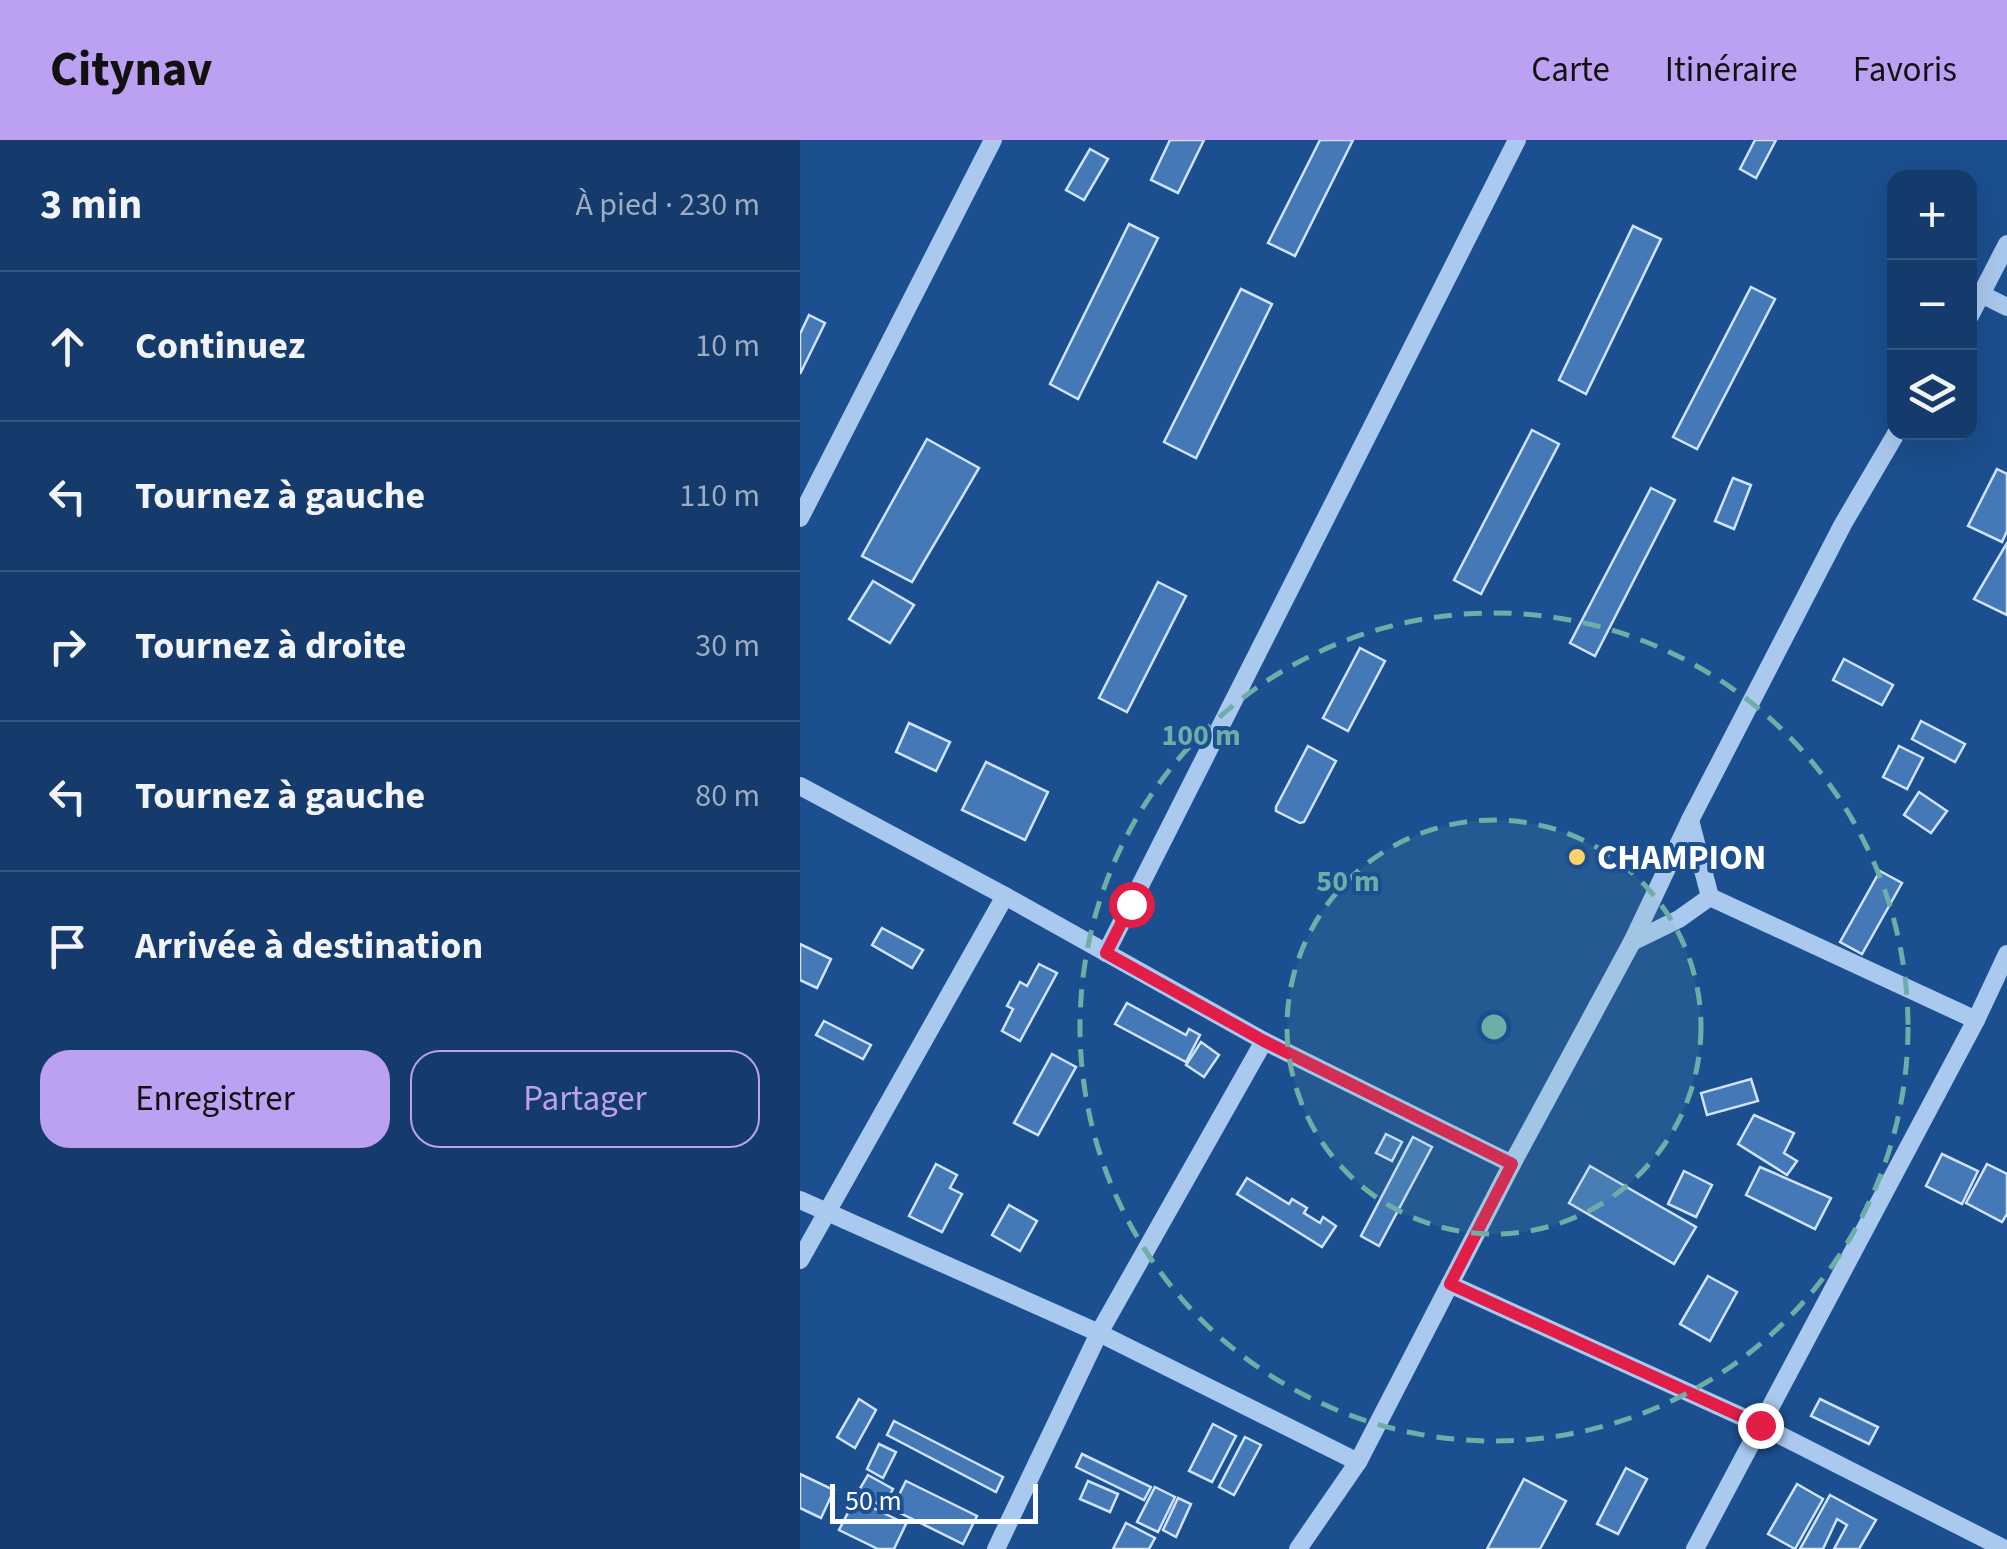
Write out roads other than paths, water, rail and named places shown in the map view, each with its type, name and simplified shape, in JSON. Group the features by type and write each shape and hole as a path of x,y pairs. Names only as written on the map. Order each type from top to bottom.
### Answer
{"street":[{"path":"800,518 994,140"},
{"path":"1106,953 1517,140"},
{"path":"1977,305 2007,244"},
{"path":"1983,295 2007,308"},
{"path":"1298,1549 1358,1462 1632,942 1690,820 1843,524 1892,440"},
{"path":"800,474 818,483"},
{"path":"800,786 1264,1041 1512,1164"},
{"path":"1690,820 1710,897"},
{"path":"800,1260 1005,896"},
{"path":"1632,942 1679,919 1710,897"},
{"path":"1710,897 1976,1020"},
{"path":"1695,1549 1976,1020 2007,954"},
{"path":"996,1549 1099,1333 1264,1041"},
{"path":"800,1200 1099,1333 1358,1462"},
{"path":"1450,1284 1760,1425 2004,1549"}],"place":[{"name":"CHAMPION","path":"1577,857"}]}
